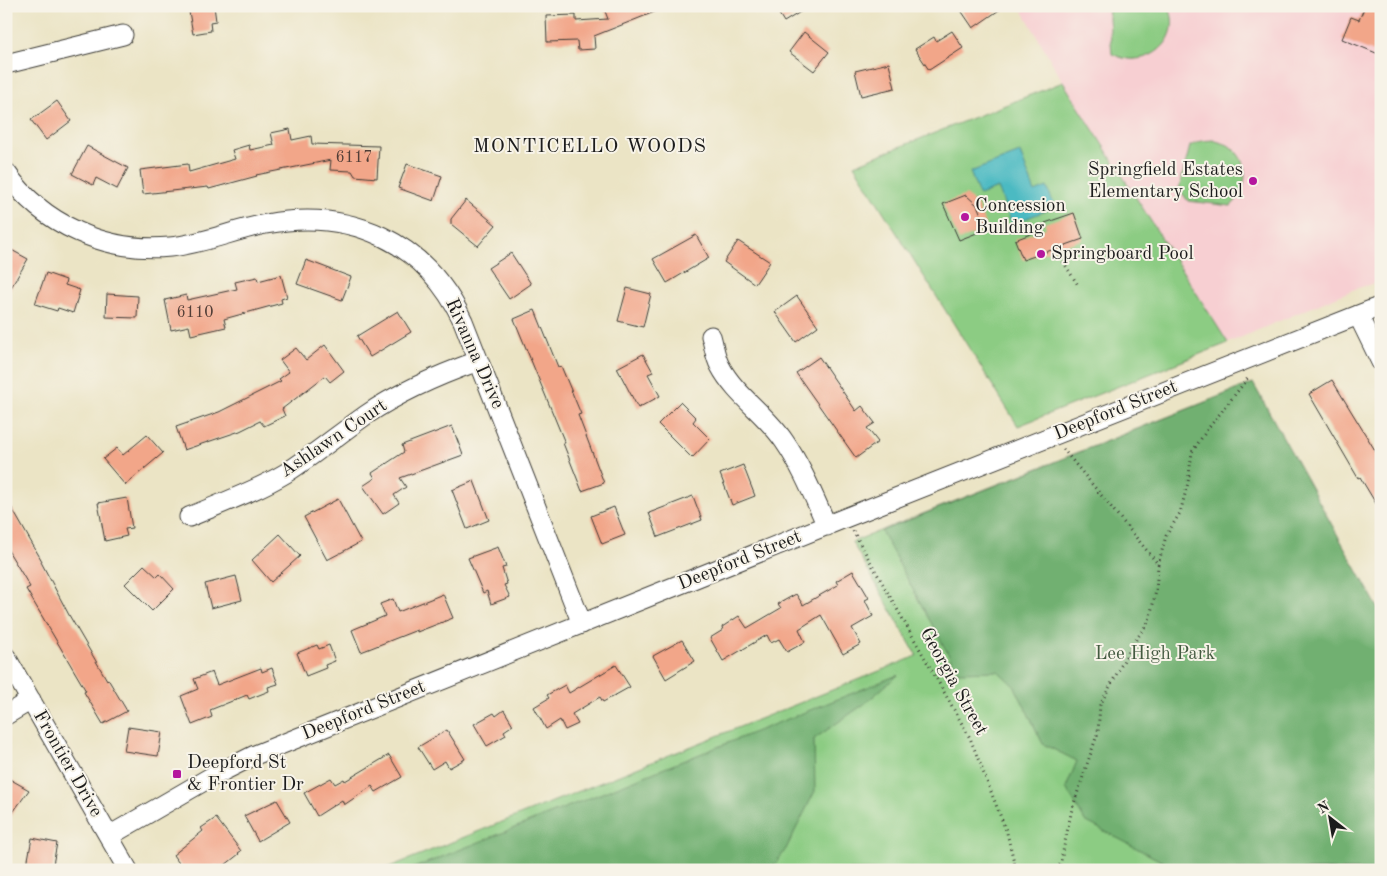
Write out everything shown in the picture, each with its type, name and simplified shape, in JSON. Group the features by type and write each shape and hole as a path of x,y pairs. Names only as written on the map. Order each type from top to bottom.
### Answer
{"street":[{"path":"6,64 123,35"},
{"name":"Rivanna Drive","path":"6,172 26,196 44,212 61,224 105,242 149,248 190,244 264,224 292,220 324,220 360,228 381,236 419,261 435,278 458,311 582,624"},
{"name":"Deepford Street","path":"109,836 211,777 255,755 845,518 1381,306"},
{"path":"1358,315 1381,362"},
{"path":"711,336 719,365 733,384 772,425 784,441 802,471 827,526"},
{"name":"Ashlawn Court","path":"189,517 255,489 284,474 316,453 366,415 402,393 447,372 478,361"},
{"name":"Frontier Drive","path":"6,657 128,870"},
{"path":"6,716 31,700"}],"path":[{"path":"1055,249 1078,285"},
{"path":"1059,870 1072,809 1098,732 1100,705 1131,648 1149,621 1156,591 1158,565 1166,536 1180,513 1188,483 1192,452 1252,373"},
{"path":"1052,436 1158,565"},
{"name":"Georgia Street","path":"845,518 970,738 1007,834 1016,870"}],"shaded area":[{"name":"Springfield Estates Elementary School","path":"1020,6 1381,6 1381,281 1355,289 1228,343 1063,82"}],"green space":[{"path":"1108,6 1168,6 1172,15 1171,33 1161,48 1153,54 1129,59 1112,54"},
{"name":"Springboard Pool","path":"1063,82 1228,343 1018,426 854,165"},
{"path":"1213,140 1228,145 1241,158 1244,166 1244,183 1237,199 1231,206 1188,201 1179,189 1190,146 1201,141"},
{"name":"Lee High Park","path":"1253,383 1381,870 382,870 917,656 852,542"},
{"name":"Lee High Park","path":"1253,383 1381,613 1381,870 1178,870 1085,821 1066,788 1077,761 1043,744 1015,687 998,671 958,672 881,531"},
{"path":"898,675 863,705 814,739 815,791 786,849 771,870 409,870"}],"water":[{"path":"1020,153 1035,192 1047,187 1055,207 1012,224 998,188 979,195 970,172"}],"building":[{"path":"188,6 214,6 216,21 210,22 211,31 193,34"},
{"path":"603,6 667,7 594,36 595,49 578,50 577,41 547,42 546,16 576,15 576,21 608,19"},
{"path":"774,6 810,6 784,22"},
{"path":"958,6 1005,6 973,28"},
{"path":"1365,6 1381,6 1381,55 1342,39 1351,17 1359,20"},
{"path":"952,31 963,48 929,70 915,49 934,37 936,41"},
{"path":"804,32 829,52 814,71 789,52"},
{"path":"889,63 895,88 861,96 855,71"},
{"path":"57,101 71,121 46,140 31,120"},
{"path":"290,129 292,140 311,136 312,144 379,146 377,178 355,176 352,171 330,170 331,160 256,175 209,189 208,187 143,194 140,170 188,164 189,172 235,159 232,150 249,145 250,150 274,145 271,133"},
{"path":"87,146 128,168 117,189 96,178 93,185 72,174"},
{"path":"407,164 442,176 434,201 398,188"},
{"name":"Concession Building","path":"966,195 977,205 987,229 959,240 943,204"},
{"path":"466,200 496,225 478,246 451,224 451,219"},
{"path":"1074,213 1083,239 1023,260 1015,240 1046,228 1045,223"},
{"path":"696,235 709,258 667,283 653,259"},
{"path":"738,241 770,262 755,284 724,262"},
{"path":"6,247 28,259 6,296"},
{"path":"511,253 531,284 509,299 488,268"},
{"path":"306,260 351,277 342,300 297,284"},
{"path":"46,273 66,280 65,285 80,290 73,313 58,308 57,311 35,304"},
{"path":"281,275 287,297 281,299 282,303 224,319 226,327 191,335 189,326 171,330 165,300 186,295 187,300 237,289 235,282 257,277 258,281"},
{"path":"627,288 651,294 643,327 618,321"},
{"path":"107,294 138,296 137,318 106,317"},
{"path":"797,296 818,326 796,342 775,312"},
{"path":"535,310 558,367 561,366 581,414 578,415 604,483 582,491 563,443 565,443 514,319"},
{"path":"398,311 411,332 370,357 357,336"},
{"path":"325,345 344,371 330,382 325,376 282,409 285,416 264,426 260,421 240,431 184,450 176,427 219,412 281,381 279,379 289,372 280,360 296,348 306,360"},
{"path":"643,354 653,372 648,374 660,396 638,408 617,368"},
{"path":"819,357 856,411 862,406 875,423 867,428 878,442 856,458 796,373"},
{"path":"1332,380 1381,460 1381,512 1360,477 1358,478 1309,394"},
{"path":"680,402 696,418 693,422 710,439 692,458 658,424"},
{"path":"452,426 463,455 400,478 406,487 394,495 399,503 383,514 363,486 375,478 372,473 404,452 402,445"},
{"path":"147,435 163,453 125,485 103,459 117,448 123,455"},
{"path":"743,465 755,496 732,505 720,474"},
{"path":"474,481 489,520 467,529 452,490"},
{"path":"693,496 702,520 658,537 649,513"},
{"path":"6,498 42,561 69,615 127,711 103,724 84,692 86,691 26,589 30,587 6,547"},
{"path":"127,498 132,528 125,529 127,536 105,541 98,503"},
{"path":"338,499 361,542 327,560 304,517"},
{"path":"614,507 625,535 602,544 591,516"},
{"path":"280,534 300,556 271,582 252,560"},
{"path":"498,547 506,567 502,568 507,584 504,585 510,597 491,604 487,591 483,593 468,558"},
{"path":"144,565 157,577 160,574 174,589 152,611 125,584"},
{"path":"853,571 869,598 865,600 873,616 852,628 861,644 843,654 821,615 799,629 805,642 787,652 779,639 771,643 767,635 723,661 710,638 723,630 722,627 739,616 747,628 781,608 778,604 796,594 803,605 838,585 836,581"},
{"path":"236,576 242,600 211,608 205,584"},
{"path":"443,594 453,618 361,652 352,630 385,616 380,604 393,599 398,612"},
{"path":"682,640 695,661 666,679 653,656"},
{"path":"317,645 319,649 329,645 335,661 325,665 326,668 306,676 297,653"},
{"path":"616,665 630,687 603,702 600,697 572,714 578,724 565,730 560,720 546,729 534,707 549,698 547,695 565,685 569,693"},
{"path":"261,668 262,672 272,668 278,684 268,687 269,691 249,699 247,695 210,710 212,717 192,725 181,696 198,689 194,679 212,672 217,685"},
{"path":"504,710 513,725 504,731 506,735 487,746 474,724 494,713 496,716"},
{"path":"128,727 162,732 158,756 124,751"},
{"path":"447,730 465,759 449,768 445,761 432,769 418,747"},
{"path":"389,755 402,777 376,792 372,786 344,805 342,800 317,816 304,793 331,778 335,784 344,779 345,781"},
{"path":"6,777 29,790 6,822"},
{"path":"277,800 290,822 258,841 244,816"},
{"path":"216,818 241,851 220,869 216,865 210,870 184,870 173,855 203,831 201,828"},
{"path":"32,838 57,843 52,870 26,870"}],"place":[{"name":"Springfield Estates Elementary School","path":"1253,181"},
{"name":"Concession Building","path":"965,217"},
{"name":"Springboard Pool","path":"1041,254"},
{"name":"Deepford St & Frontier Dr","path":"177,774"}],"district":[{"name":"MONTICELLO WOODS","path":"590,147"}]}
